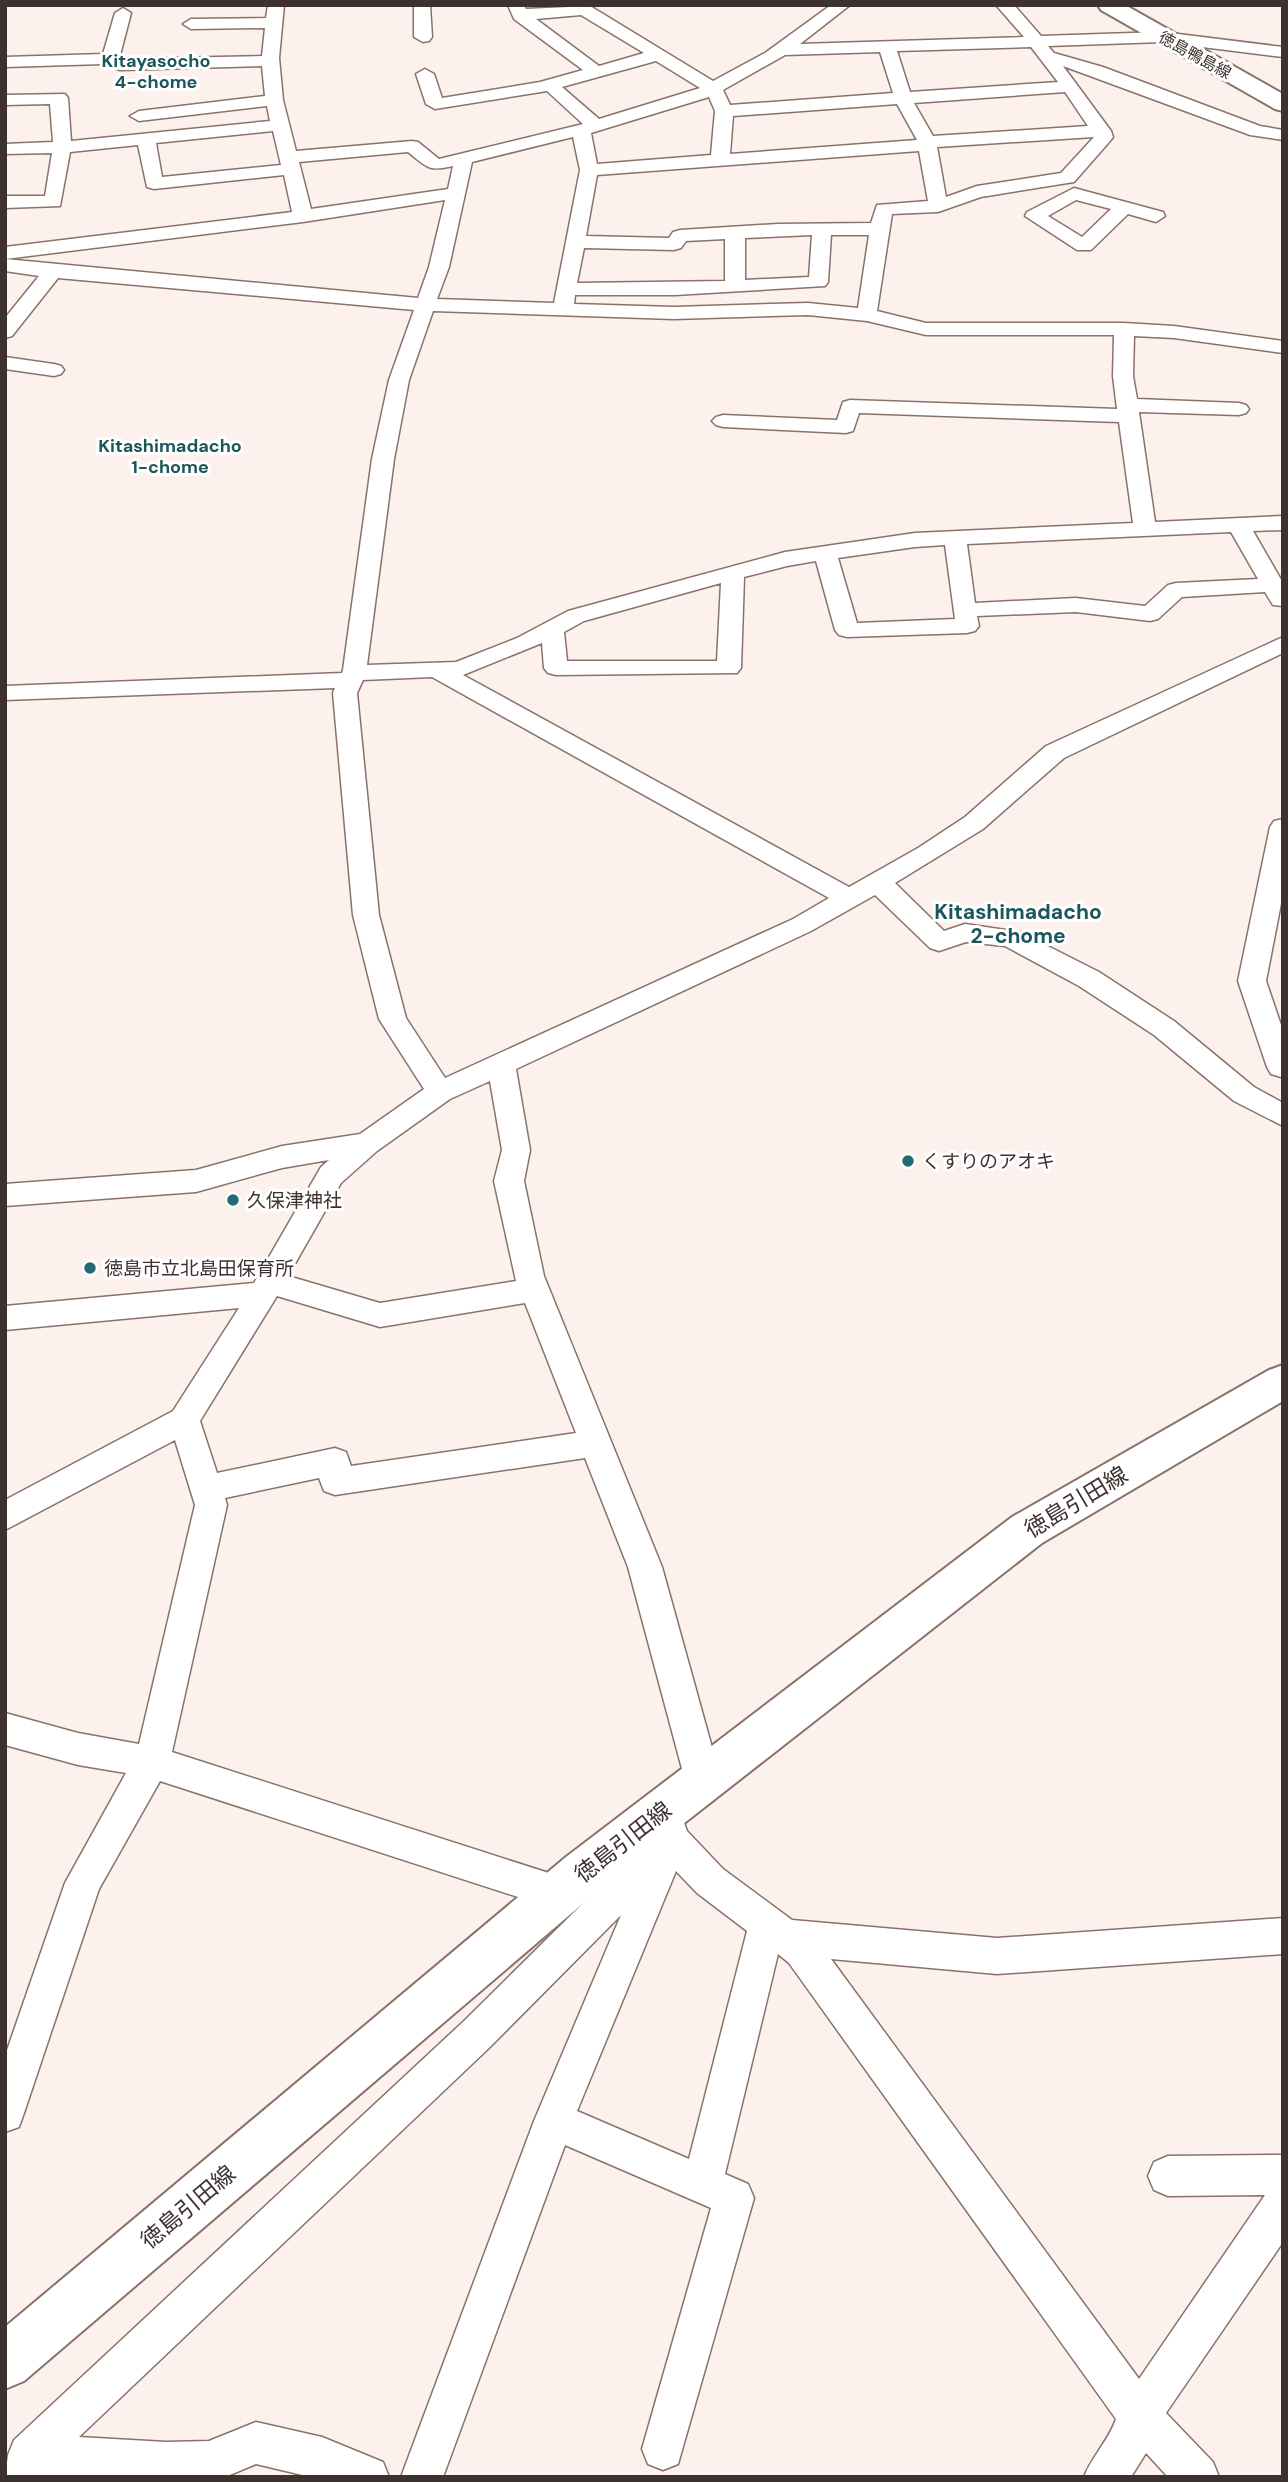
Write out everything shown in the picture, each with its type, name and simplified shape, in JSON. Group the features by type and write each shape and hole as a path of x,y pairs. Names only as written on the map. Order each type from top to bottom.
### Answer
{"main road":[{"name":"徳島鴨島線","path":"1109,5 1283,104"},
{"name":"徳島鴨島線","path":"1144,5 1283,83"},
{"name":"徳島引田線","path":"5,2362 558,1893 667,1825 703,1780 1027,1530 1283,1381"}],"street":[{"path":"422,5 423,37"},
{"path":"146,140 154,183 412,146 435,165 588,128 698,96 780,50 842,5"},
{"path":"867,315 884,209 938,206 976,192 1067,178 1104,136 1019,19 1004,5"},
{"path":"1019,19 1035,5"},
{"path":"518,10 584,10 713,88 724,111 720,160"},
{"path":"518,10 596,72"},
{"path":"123,13 110,62 120,65 271,61"},
{"path":"191,24 275,14 271,61 274,100 292,163 303,216"},
{"path":"780,50 1162,37 1283,52"},
{"path":"887,46 903,98 927,144 938,206"},
{"path":"425,74 435,104 468,101 550,85 657,55"},
{"path":"1048,58 1061,59 1097,71 1256,131 1283,135"},
{"path":"5,62 111,59"},
{"path":"550,85 588,128 589,170 563,311"},
{"path":"724,111 1070,86"},
{"path":"5,100 61,90 62,147 53,202 5,202"},
{"path":"139,116 274,100"},
{"path":"5,149 146,140 281,125"},
{"path":"589,170 1101,131"},
{"path":"440,1092 393,1019 366,915 345,693 352,677 383,459 399,380 439,267 464,158"},
{"path":"1045,181 1074,194 1156,216"},
{"path":"5,253 303,216 456,192"},
{"path":"1074,194 1034,216 1084,246 1124,207"},
{"path":"675,289 674,244 680,236 879,229"},
{"path":"566,289 675,289 818,282 822,230"},
{"path":"735,233 735,286"},
{"path":"576,242 674,244"},
{"path":"5,265 427,305 674,313 808,309 867,315 926,329 1124,329 1174,332 1283,346"},
{"path":"5,332 54,270"},
{"path":"1124,329 1123,376 1145,529"},
{"path":"5,363 54,370"},
{"path":"723,421 847,437 850,406 1239,409"},
{"path":"5,693 352,677 459,669 525,643 576,616 733,573 825,552 955,537 1283,523"},
{"path":"1238,525 1278,594"},
{"path":"825,552 847,630 967,626 955,537"},
{"path":"552,629 556,668 729,668 733,573"},
{"path":"965,610 1076,605 1150,614 1176,590 1278,594"},
{"path":"5,1516 184,1420 220,1367 331,1175 367,1143 440,1092 802,925 878,882 974,822 1055,752 1283,644"},
{"path":"436,670 849,898"},
{"path":"1281,1067 1252,981 1283,827"},
{"path":"878,882 939,942 965,933 1011,938 1089,979 1164,1028 1244,1094 1283,1116"},
{"path":"501,1064 516,1150 509,1181 528,1276 645,1567 703,1780"},
{"path":"5,1195 196,1181 282,1157 367,1143"},
{"path":"5,1318 266,1288 380,1315 534,1290"},
{"path":"5,2113 83,1883 152,1762 211,1505 184,1420"},
{"path":"206,1489 335,1461 335,1482 596,1443"},
{"path":"5,1729 78,1749 152,1762 558,1893"},
{"path":"667,1825 710,1881 802,1950 1139,2415 1198,2477"},
{"path":"422,2477 667,1825"},
{"path":"27,2466 477,2034 667,1825"},
{"path":"776,1931 997,1956 1283,1936"},
{"path":"703,2185 776,1931"},
{"path":"554,2121 734,2198 663,2449"},
{"path":"1168,2175 1283,2175"},
{"path":"1105,2477 1128,2445 1139,2415 1270,2226 1283,2203"},
{"path":"27,2466 166,2463 212,2469 256,2443 322,2458 368,2477"}],"place":[{"name":"くすりのアオキ","path":"908,1161"},
{"name":"久保津神社","path":"233,1200"},
{"name":"徳島市立北島田保育所","path":"90,1268"}],"district":[{"name":"Kitayasocho 4-chome","path":"156,71"},
{"name":"Kitashimadacho 1-chome","path":"170,456"},
{"name":"Kitashimadacho 2-chome","path":"1018,924"}]}
